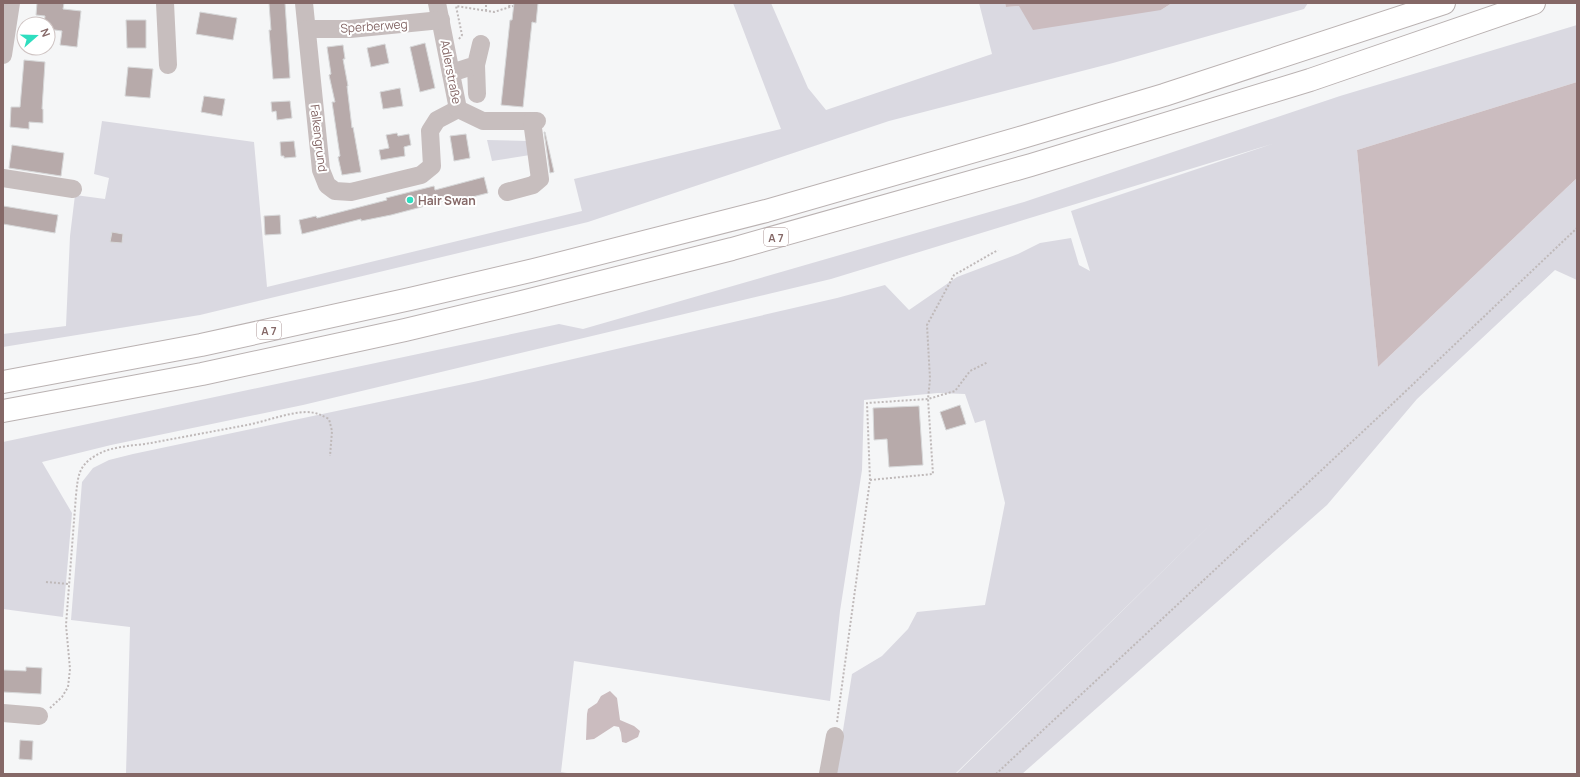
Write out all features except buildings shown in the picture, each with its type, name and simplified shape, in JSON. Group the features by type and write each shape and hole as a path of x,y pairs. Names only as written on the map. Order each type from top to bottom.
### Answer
{"highway":[{"name":"A 7","path":"3,382 200,345 410,299 534,270 766,211 1157,97 1444,3"},
{"name":"A 7","path":"3,411 202,374 405,330 732,249 1016,170 1362,63 1534,3"}],"street":[{"path":"3,55 11,3"},
{"path":"165,3 168,65"},
{"name":"Falkengrund","path":"304,3 321,170 326,185 335,191 351,192 421,175 432,166 430,131 437,120 458,109"},
{"name":"Adlerstraße","path":"437,3 458,109 483,121 535,121 540,179 533,185 507,192"},
{"name":"Sperberweg","path":"307,29 350,29 441,20"},
{"path":"477,94 476,64 481,44"},
{"path":"451,73 476,64"},
{"path":"3,178 73,189"},
{"path":"3,713 39,716"},
{"path":"828,774 835,736"}],"path":[{"path":"486,3 486,11"},
{"path":"509,7 510,3"},
{"path":"446,48 454,46 462,35 456,5 494,12 513,6"},
{"path":"996,774 1387,409 1577,228"},
{"path":"870,480 934,474 928,398 930,379 927,325 954,275 998,250"},
{"path":"835,736 870,480 867,403 928,398 955,391 970,371 988,362"},
{"path":"39,716 55,705 68,687 70,669 66,625 78,473 83,466 95,456 109,450 185,437 306,412 317,412 329,419 332,431 330,456"},
{"path":"46,582 69,584"}],"shaded area":[{"path":"733,3 771,3 808,88 826,110 992,54 979,3 1005,3 1006,7 1019,6 1161,10 1172,3 1308,3 1304,9 1113,63 889,121 588,222 200,315 3,347 3,334 66,326 70,236 75,195 105,199 109,178 94,174 102,121 254,142 267,287 582,211 574,179 781,129"},
{"path":"1005,3 1172,3 1161,10 1033,30 1019,6 1006,7"},
{"path":"1577,25 1577,82 1357,150 1378,367 1577,178 1577,280 1555,270 1417,399 1327,505 1022,774 956,774 1220,515 955,774 836,774 852,674 882,656 908,629 917,612 985,605 1005,503 985,420 975,423 965,394 938,393 864,400 862,470 840,611 830,701 574,661 561,772 573,774 126,774 130,627 71,620 82,482 93,468 109,460 133,454 478,381 837,298 885,285 909,310 957,277 1018,254 1040,243 1071,238 1079,265 1090,271 1071,211 1272,144 831,279 303,405 111,445 42,462 72,513 63,617 3,609 3,442 559,324 583,329 1024,202 1340,96"},
{"path":"1577,82 1577,178 1378,367 1357,150"},
{"path":"487,140 528,141 530,155 492,161"},
{"path":"610,691 617,698 620,720 634,726 640,731 638,737 626,743 622,742 619,727 614,726 594,739 586,740 588,709 597,703 601,696"}],"place":[{"name":"Hair Swan","path":"410,200"}]}
